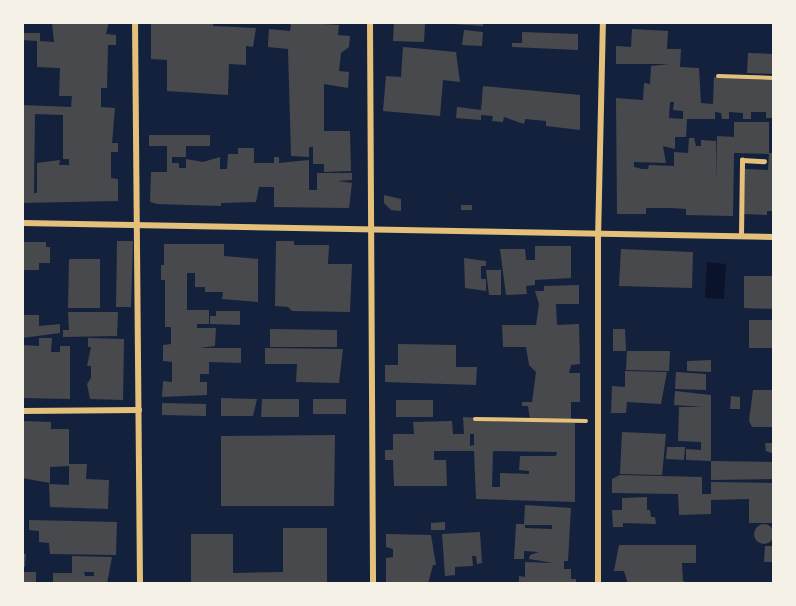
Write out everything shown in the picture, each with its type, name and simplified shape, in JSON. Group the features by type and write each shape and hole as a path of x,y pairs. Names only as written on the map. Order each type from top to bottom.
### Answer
{"street":[{"path":"135,22 140,584"},
{"path":"370,22 373,584"},
{"path":"598,584 598,231 603,22"},
{"path":"22,223 598,231 774,237"},
{"path":"22,411 138,410"}],"lane":[{"path":"741,235 742,160 764,161"}],"path":[{"path":"718,76 774,78"},
{"path":"475,419 573,421"}],"water":[{"path":"707,262 726,264 724,299 705,298"}],"building":[{"path":"109,22 106,34 116,35 116,45 108,45 107,88 101,88 101,107 115,108 112,143 118,143 118,152 111,152 111,178 118,179 118,201 22,203 22,105 71,107 72,96 59,96 60,68 37,67 37,41 22,40 22,33 40,33 40,41 54,42 52,23","holes":["35,114 63,115 63,159 69,159 69,165 59,165 60,160 37,163 37,193 34,193"]},
{"path":"151,22 213,22 213,26 256,28 253,47 246,46 246,65 229,64 228,95 167,91 167,60 151,59"},
{"path":"291,22 339,25 338,35 350,36 349,47 341,53 339,71 349,72 348,88 324,84 324,131 350,131 351,171 324,172 324,164 313,164 313,147 309,147 309,157 291,156 288,49 268,47 268,44 269,29 290,31"},
{"path":"454,22 483,22 483,26 453,24"},
{"path":"394,23 425,24 424,42 393,41"},
{"path":"632,29 668,31 667,49 681,49 680,67 699,68 701,103 713,104 714,77 774,79 774,118 766,118 766,112 751,112 751,119 743,119 743,113 729,112 729,119 722,119 721,113 715,112 715,119 687,119 686,137 675,137 675,149 663,146 666,163 634,162 634,167 642,169 648,169 649,165 674,166 674,152 688,153 689,138 694,138 696,146 701,146 701,140 716,141 716,181 717,136 734,137 734,122 769,122 769,154 734,153 733,216 686,215 686,209 671,208 646,208 646,214 617,214 616,98 643,100 644,83 650,84 651,66 669,64 616,64 616,46 631,47","holes":["670,102 674,102 673,110 683,111 683,119 669,118"]},
{"path":"464,30 483,32 482,46 462,45"},
{"path":"522,32 578,34 578,50 512,47 512,43 522,43"},
{"path":"403,47 456,52 460,82 443,80 440,116 383,111 386,76 401,77"},
{"path":"748,53 774,54 774,74 747,73"},
{"path":"483,86 580,95 580,130 546,126 546,121 525,119 524,124 504,117 503,122 492,121 493,116 481,115 481,120 456,118 457,107 481,110"},
{"path":"149,135 210,135 210,146 186,146 186,157 172,157 172,163 179,163 179,168 186,168 186,159 203,162 220,157 220,169 227,169 228,154 238,154 238,148 254,148 254,163 274,163 274,157 279,157 279,163 309,160 309,190 317,190 317,173 352,173 352,180 338,181 352,183 349,208 274,207 274,187 259,187 256,202 221,203 221,206 150,202 151,172 167,172 167,146 149,146"},
{"path":"769,153 774,153 774,211 767,211 767,215 744,214 745,169 768,170"},
{"path":"384,195 401,199 401,211 391,210 384,203"},
{"path":"461,205 472,205 472,210 461,210"},
{"path":"117,241 133,241 131,307 116,307"},
{"path":"276,241 294,241 294,245 329,245 328,264 352,264 350,312 292,311 288,307 275,306"},
{"path":"22,242 46,242 46,247 50,247 50,263 39,263 39,270 22,270"},
{"path":"164,244 224,244 224,256 258,259 258,302 222,299 223,292 205,292 205,287 195,287 195,273 187,273 187,310 209,310 209,324 197,324 197,328 216,328 215,346 199,348 241,348 241,363 209,362 209,374 200,374 200,382 207,382 207,395 162,397 163,381 172,382 172,362 163,361 163,345 171,344 171,327 165,327 165,280 161,280"},
{"path":"535,246 571,246 571,278 535,280 535,285 526,286 527,294 506,295 500,249 525,249 526,260 535,260"},
{"path":"621,249 693,252 692,288 619,286"},
{"path":"464,258 486,261 486,266 481,266 481,279 486,279 486,291 465,288"},
{"path":"69,259 100,259 100,308 68,308"},
{"path":"486,270 501,270 501,295 489,295"},
{"path":"744,276 774,276 774,309 744,308"},
{"path":"579,285 579,304 556,304 557,325 579,324 580,364 571,365 569,373 580,373 580,402 571,402 571,421 530,419 528,406 522,406 522,402 532,402 536,372 529,365 526,347 503,347 502,325 536,325 539,304 535,291 544,291 544,286"},
{"path":"216,311 240,311 240,325 210,324 210,316 216,316"},
{"path":"68,312 118,312 117,336 63,337 63,330 69,330"},
{"path":"22,315 39,315 39,326 60,324 60,333 22,338"},
{"path":"749,320 774,320 774,348 749,348"},
{"path":"270,329 337,330 337,347 270,347"},
{"path":"613,329 625,329 626,351 613,351"},
{"path":"39,338 52,338 51,352 60,352 60,346 70,346 70,399 22,398 22,345 39,346"},
{"path":"88,338 124,339 123,400 90,399 87,384 91,378 91,366 87,366 91,347 88,347"},
{"path":"398,344 456,345 456,367 477,367 476,385 385,382 385,365 398,365"},
{"path":"265,348 343,349 339,383 296,382 297,364 265,364"},
{"path":"627,351 670,351 669,371 626,370"},
{"path":"711,360 711,372 687,371 687,361"},
{"path":"625,371 667,372 661,404 627,402 626,413 611,413 612,386 625,387"},
{"path":"676,372 706,374 706,390 675,389"},
{"path":"753,390 774,390 774,427 752,427 749,421"},
{"path":"675,391 711,395 711,461 686,460 686,449 701,450 701,442 678,441 679,407 703,407 674,405"},
{"path":"731,396 740,397 740,409 730,409"},
{"path":"221,398 257,399 253,416 221,416"},
{"path":"262,399 299,399 299,417 261,417"},
{"path":"313,399 346,399 346,414 313,414"},
{"path":"396,400 433,400 433,417 396,417"},
{"path":"162,403 206,404 206,416 162,415"},
{"path":"463,417 575,423 575,502 476,499 474,451 434,451 434,460 446,460 447,486 394,486 393,460 385,460 385,450 393,450 393,434 414,434 413,422 452,421 453,434 464,434","holes":["470,434 474,434 474,445 470,446","493,451 557,452 556,456 520,456 519,470 529,471 529,474 500,473 500,487 492,487"]},
{"path":"22,421 51,422 51,429 69,429 69,464 87,464 86,479 109,480 108,509 50,507 49,484 69,485 69,466 50,467 50,483 22,478"},
{"path":"622,432 666,434 662,475 620,474"},
{"path":"335,435 334,506 221,506 221,436"},
{"path":"765,443 774,443 774,454 766,451"},
{"path":"667,447 685,447 684,460 666,459"},
{"path":"711,461 774,462 774,479 711,480"},
{"path":"620,475 702,477 702,494 711,494 711,482 774,483 774,523 749,523 749,499 711,500 711,514 679,515 678,494 612,493 612,479"},
{"path":"647,497 647,510 650,510 651,517 655,517 656,524 623,523 623,527 613,527 612,510 622,510 622,498"},
{"path":"525,505 571,508 568,561 564,561 564,569 571,569 571,579 576,579 576,584 519,584 519,576 525,577 525,562 554,563 529,559 530,555 539,552 524,551 524,559 514,559 516,524 524,524","holes":["525,525 552,525 552,529 525,528"]},
{"path":"29,520 117,522 116,555 50,554 49,543 39,542 39,531 29,530"},
{"path":"445,522 445,530 431,530 431,523"},
{"path":"764,524 771,527 774,534 771,541 764,544 757,541 754,534 757,527"},
{"path":"283,528 327,528 327,584 191,584 191,534 233,534 233,573 283,572"},
{"path":"480,532 482,563 477,564 476,556 472,556 473,566 455,567 455,575 445,576 442,534"},
{"path":"386,534 431,535 436,565 433,565 428,584 386,584 386,558 393,557 393,549 386,547"},
{"path":"619,545 696,545 696,563 682,563 683,581 690,584 628,584 624,571 614,571"},
{"path":"765,546 774,546 774,562 764,562"},
{"path":"22,554 26,554 25,567 22,567"},
{"path":"72,556 112,557 107,584 53,584 53,573 72,573","holes":["84,572 94,572 94,576 85,576"]},
{"path":"22,572 36,572 36,584 22,584"}]}
